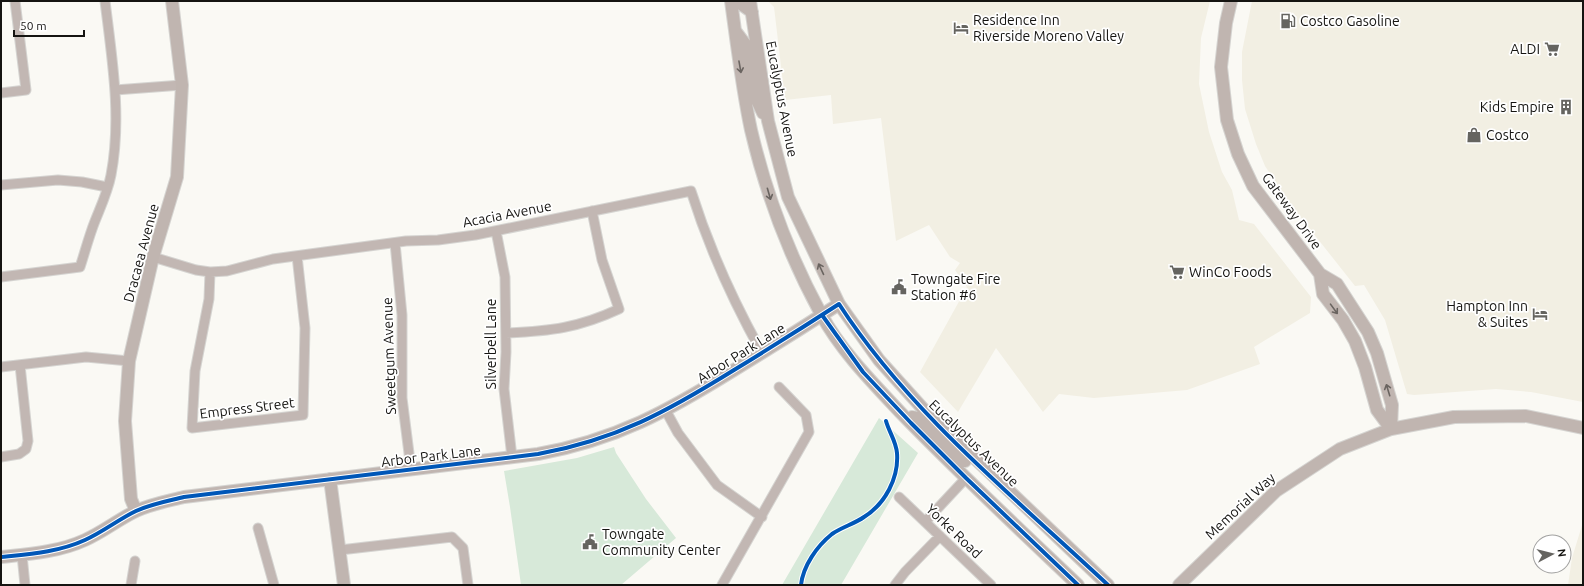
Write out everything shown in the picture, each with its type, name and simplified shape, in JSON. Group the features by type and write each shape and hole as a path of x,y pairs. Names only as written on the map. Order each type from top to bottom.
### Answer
{"street":[{"path":"1,93 26,90 15,1"},
{"path":"1,277 80,268 112,169 116,133 115,90 105,1"},
{"name":"Dracaea Avenue","path":"136,511 131,499 125,421 129,361 153,257 177,177 182,85 172,1"},
{"path":"731,1 751,130 772,205 798,267 822,316 863,372 903,415 966,478 1078,585"},
{"path":"741,1 741,4 751,7"},
{"name":"Gateway Drive","path":"1232,1 1226,23 1222,51 1223,93 1227,120 1238,154 1253,186 1320,274 1337,284 1368,332 1377,353 1392,405 1391,429"},
{"name":"Eucalyptus Avenue","path":"751,7 768,121 788,197 839,304 879,360 925,411 984,469 1108,585"},
{"path":"735,29 748,48 754,94 759,107 768,121"},
{"path":"115,90 182,85"},
{"path":"1,185 58,180 82,182 107,187"},
{"name":"Acacia Avenue","path":"153,257 196,270 210,272 227,270 273,259 395,242 459,238 691,191 708,240 729,290 762,353"},
{"path":"506,333 564,329 597,319 619,309 602,260 592,211"},
{"name":"Silverbell Lane","path":"496,231 505,277 506,333 504,389 512,457"},
{"name":"Sweetgum Avenue","path":"395,242 402,315 402,398 411,469"},
{"name":"Empress Street","path":"210,272 209,299 195,371 192,428 303,415 305,328 297,256"},
{"name":"Arbor Park Lane","path":"1,557 55,550 85,541 136,511 165,501 512,457 559,450 586,443 631,428 666,411 822,316 839,304"},
{"path":"1,367 86,357 129,361"},
{"path":"1,457 19,454 26,449 28,441 20,364"},
{"path":"722,585 809,432 806,415 780,387"},
{"path":"666,411 678,433 717,485 762,517"},
{"path":"903,415 918,418 968,464 984,469"},
{"name":"Memorial Way","path":"1179,585 1276,490 1340,449 1391,429 1454,417 1521,416 1570,424 1583,428"},
{"path":"925,522 966,478 980,476 1011,504 1019,502"},
{"path":"330,479 344,585"},
{"name":"Yorke Road","path":"899,497 991,585"},
{"path":"258,528 274,585"},
{"path":"895,585 905,572 940,536"},
{"path":"340,550 452,537 463,548 468,585"},
{"path":"22,555 25,585"},
{"path":"131,585 135,561"}],"shaded area":[{"path":"768,1 1210,1 1201,38 1199,84 1209,132 1222,172 1232,190 1239,220 1254,224 1311,297 1310,313 1254,347 1260,364 1187,390 1094,398 1059,394 1043,412 996,348 958,412 920,372 967,287 955,270 960,263 950,257 929,225 896,241 881,118 833,124 831,95 785,100 774,7"},
{"path":"1252,1 1583,1 1583,402 1531,392 1496,389 1414,395 1407,394 1385,320 1364,285 1355,286 1291,205 1265,166 1256,144 1245,109 1242,80 1242,52"},
{"path":"1583,522 1583,585 1568,585 1570,574 1572,574 1572,558"}],"green space":[{"path":"879,418 918,453 841,585 782,585"},
{"path":"614,447 616,453 646,499 676,538 621,585 521,585 504,471 577,458"}],"cycle path":[{"path":"1,557 44,552 75,544 92,537 136,511 184,497 538,454 592,441 617,432 664,411 761,354 839,304 897,381 930,417 1000,486 1108,585"},
{"path":"822,315 863,372 911,423 1078,585"},
{"path":"801,585 802,578 808,564 821,544 832,534 872,512 889,490 896,472 897,453 886,421"}],"place":[{"name":"Costco Gasoline","path":"1288,21"},
{"name":"Residence Inn Riverside Moreno Valley","path":"961,28"},
{"name":"ALDI","path":"1552,49"},
{"name":"Kids Empire","path":"1566,107"},
{"name":"Costco","path":"1474,135"},
{"name":"WinCo Foods","path":"1177,272"},
{"name":"Towngate Fire Station #6","path":"899,287"},
{"name":"Hampton Inn & Suites","path":"1540,314"},
{"name":"Towngate Community Center","path":"590,542"}]}
